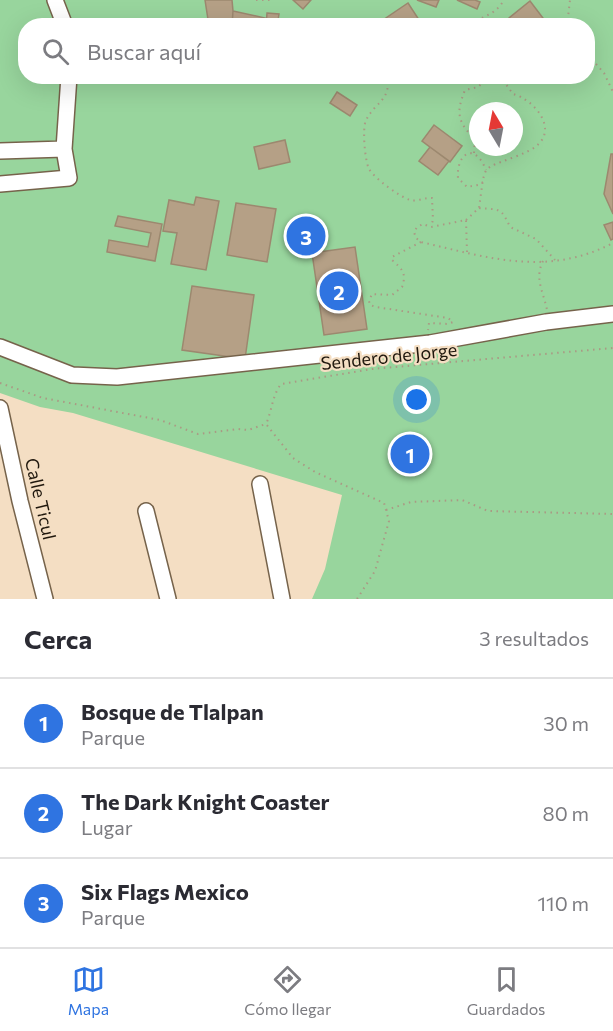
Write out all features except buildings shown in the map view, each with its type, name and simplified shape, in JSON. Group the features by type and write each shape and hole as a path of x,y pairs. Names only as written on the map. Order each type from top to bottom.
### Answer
{"street":[{"path":"55,0 62,18"},
{"path":"0,184 69,178 64,149 68,84"},
{"path":"0,151 64,149"},
{"path":"0,347 72,375 117,377 430,343 546,322 613,314"},
{"name":"Calle Ticul","path":"0,408 20,501 45,599"},
{"path":"260,484 282,599"},
{"path":"146,511 168,599"}],"path":[{"path":"256,0 270,0"},
{"path":"479,18 496,11 504,0"},
{"path":"568,18 570,0"},
{"path":"595,63 604,73 613,92"},
{"path":"388,84 385,98 370,114 363,130 368,165 376,178 404,197 411,200 432,198 431,227"},
{"path":"469,134 463,128 459,118 460,102 465,90 482,84"},
{"path":"504,84 513,94 521,96 537,108 544,128 542,141 535,148 486,170 479,208 466,220 431,227 423,224 417,227 414,235 421,242 493,260 573,260 613,243"},
{"path":"469,154 460,163 458,178 467,187 483,182"},
{"path":"478,156 486,170"},
{"path":"479,208 500,210 506,215 510,227 537,239 556,261"},
{"path":"466,220 467,252"},
{"path":"421,242 392,257 392,260 402,267 404,274 402,287 392,295 372,294 369,301 370,305 376,307 452,319 452,323 428,325 430,343"},
{"path":"543,261 539,269 539,285 546,305 546,322"},
{"name":"Sendero de Jorge","path":"266,424 274,394 281,384 372,369 613,348"},
{"path":"0,383 43,398 160,420 198,434 248,430 266,424 293,458 315,472 384,503 389,521 375,571 357,599"},
{"path":"386,510 411,502 462,500 488,511 613,514"}],"green space":[{"path":"0,0 613,0 613,599 312,599 325,569 342,495 73,413 40,407 0,393"}],"place":[{"name":"Six Flags Mexico","path":"306,236"},
{"name":"The Dark Knight Coaster","path":"339,291"},
{"name":"Bosque de Tlalpan","path":"410,454"}]}
